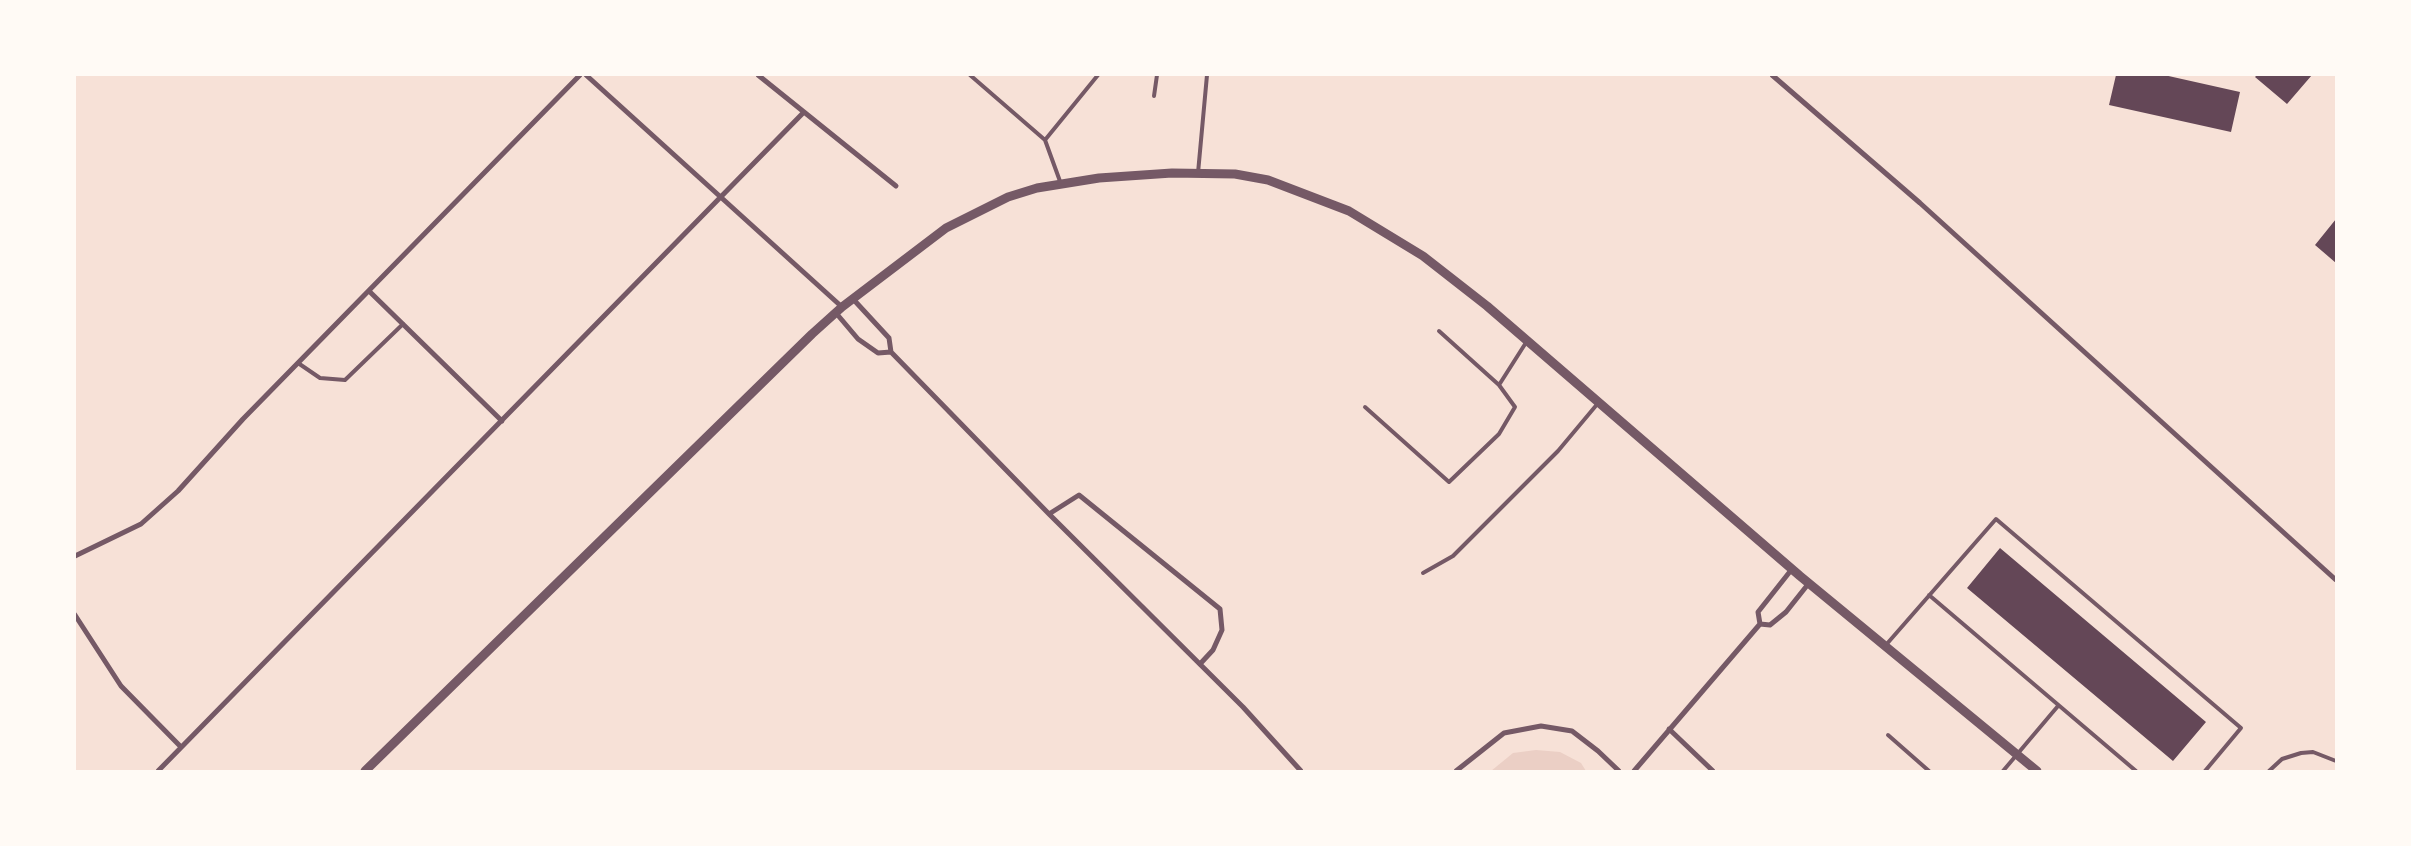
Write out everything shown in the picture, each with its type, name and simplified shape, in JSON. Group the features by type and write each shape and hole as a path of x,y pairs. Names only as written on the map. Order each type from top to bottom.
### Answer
{"street":[{"path":"75,556 141,524 178,491 298,363 580,75"},
{"path":"586,75 721,198 839,310 858,339 878,353 892,352"},
{"path":"758,75 896,186"},
{"path":"1772,75 1920,203 2336,580"},
{"path":"158,771 804,112"},
{"path":"365,771 839,310 946,228 1008,197 1061,184 1099,178 1198,173 1236,174 1268,180 1349,211 1423,256 1599,402 1792,569 2036,771"},
{"path":"368,291 502,420"},
{"path":"853,298 889,338 892,352 1049,514 1200,664 1301,771"},
{"path":"1049,514 1078,495 1220,609 1222,630 1213,650 1200,664"},
{"path":"1760,624 1758,612 1792,569"},
{"path":"1760,624 1770,625 1786,612 1809,583"},
{"path":"75,615 122,686 181,747"},
{"path":"1634,771 1760,624"},
{"path":"1456,771 1504,733 1541,726 1572,731 1598,751 1619,771"},
{"path":"1669,728 1713,771"}],"lane":[{"path":"970,75 1046,140 1061,184"},
{"path":"1046,140 1098,75"},
{"path":"1154,96 1157,75"},
{"path":"1198,173 1207,75"},
{"path":"298,363 320,378 345,380 403,324"},
{"path":"1365,407 1449,482 1499,434 1516,407 1499,385 1439,331"},
{"path":"1499,385 1527,341"},
{"path":"1423,573 1453,556 1558,451 1599,402"},
{"path":"1885,646 1996,519 2241,728 2205,771"},
{"path":"1930,595 2136,771"},
{"path":"2003,771 2058,706"},
{"path":"1888,735 1929,771"},
{"path":"2269,771 2282,759 2301,753 2313,752 2336,761"}],"shaded area":[{"path":"1536,750 1560,752 1581,763 1586,771 1491,771 1513,753"}],"building":[{"path":"2116,75 2164,75 2240,92 2231,132 2109,105"},
{"path":"2257,75 2312,75 2287,104 2255,77"},
{"path":"2336,219 2336,263 2315,245"},
{"path":"2000,548 2206,722 2173,761 1967,588"}]}
